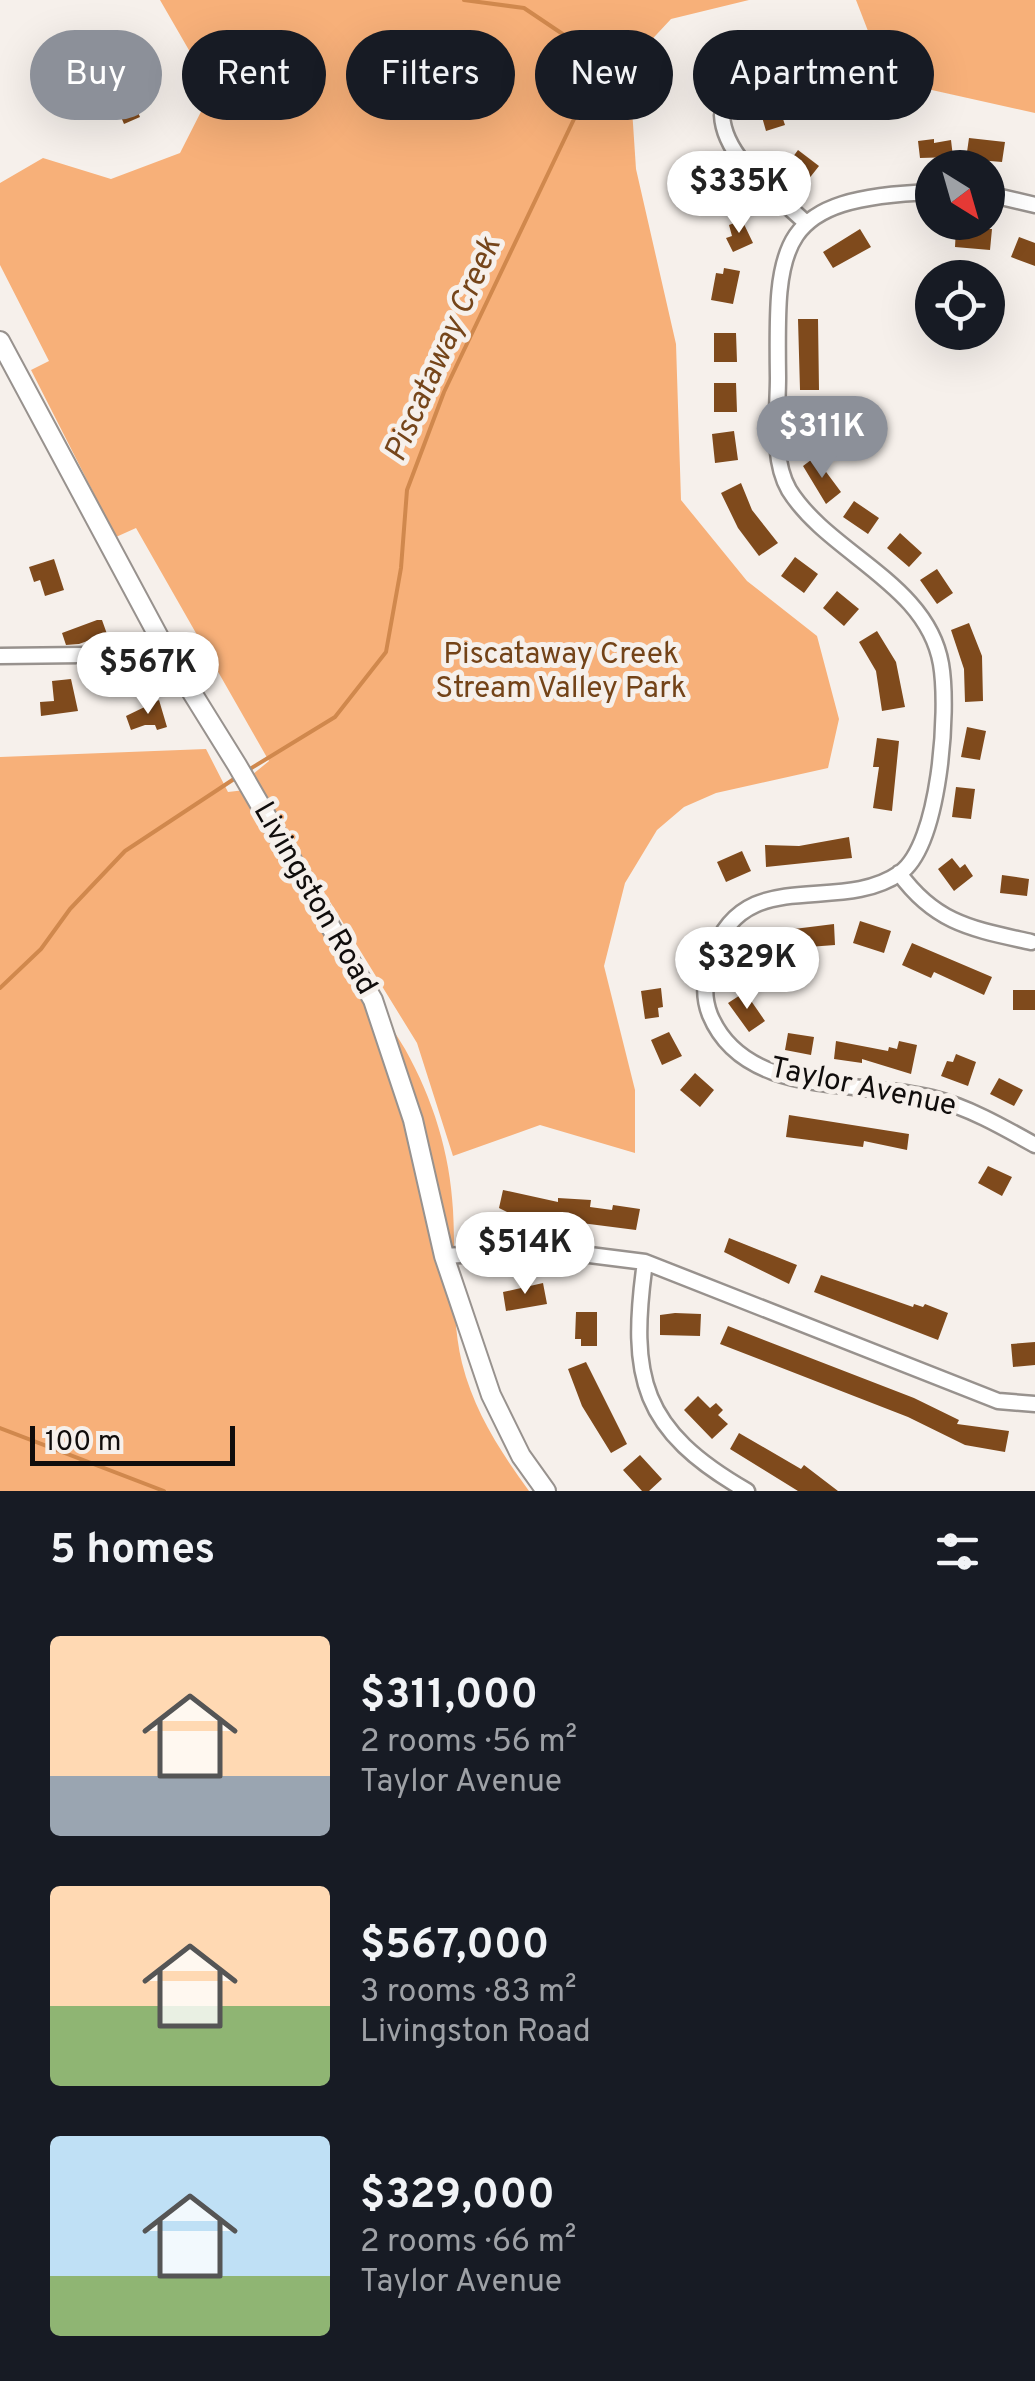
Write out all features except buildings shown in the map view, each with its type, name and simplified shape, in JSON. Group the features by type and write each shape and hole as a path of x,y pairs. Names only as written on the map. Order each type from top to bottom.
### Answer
{"main road":[{"name":"Livingston Road","path":"0,341 168,654 237,764 373,1000 413,1120 444,1256 506,1430 546,1491"}],"street":[{"path":"722,120 723,134 735,152 806,224"},
{"path":"915,194 854,200 828,210 806,224 788,247 776,297 782,471 789,490 809,516 914,610 940,659 943,730 930,816 919,853 899,874 924,902 951,921 1031,942"},
{"path":"1005,198 1035,205"},
{"path":"0,656 168,654"},
{"name":"Taylor Avenue","path":"899,874 864,889 776,896 737,918 720,937 706,975 707,1006 718,1032 735,1054 774,1072 935,1098 1035,1145"},
{"path":"444,1256 550,1250 644,1262 998,1401 1035,1404"},
{"path":"644,1262 638,1335 641,1376 647,1394 672,1434 695,1458 746,1491"}],"green space":[{"name":"Piscataway Creek Stream Valley Park","path":"160,0 749,0 671,19 661,30 535,30 535,120 633,120 636,169 676,344 681,500 747,581 817,636 839,719 828,768 716,793 684,807 657,830 625,883 604,966 635,1090 635,1153 540,1125 453,1156 417,1043 252,775 269,761 136,528 116,537 31,370 49,361 0,265 0,183 43,158 111,179 180,153 197,120 326,120 326,30 182,30 182,38"},
{"path":"856,0 1035,0 1035,113 934,90 934,30 868,30"},
{"path":"206,749 228,792 245,790 405,1049 424,1087 444,1147 451,1189 455,1306 462,1363 489,1430 529,1491 0,1491 0,757"}],"waterway":[{"name":"Piscataway Creek","path":"245,772 335,717 386,652 401,568 407,490 444,392 575,117 576,43 524,8 464,0"},
{"name":"Piscataway Creek","path":"0,988 41,949 70,909 125,851 237,777"},
{"name":"Piscataway Creek","path":"0,1428 164,1491"}]}
